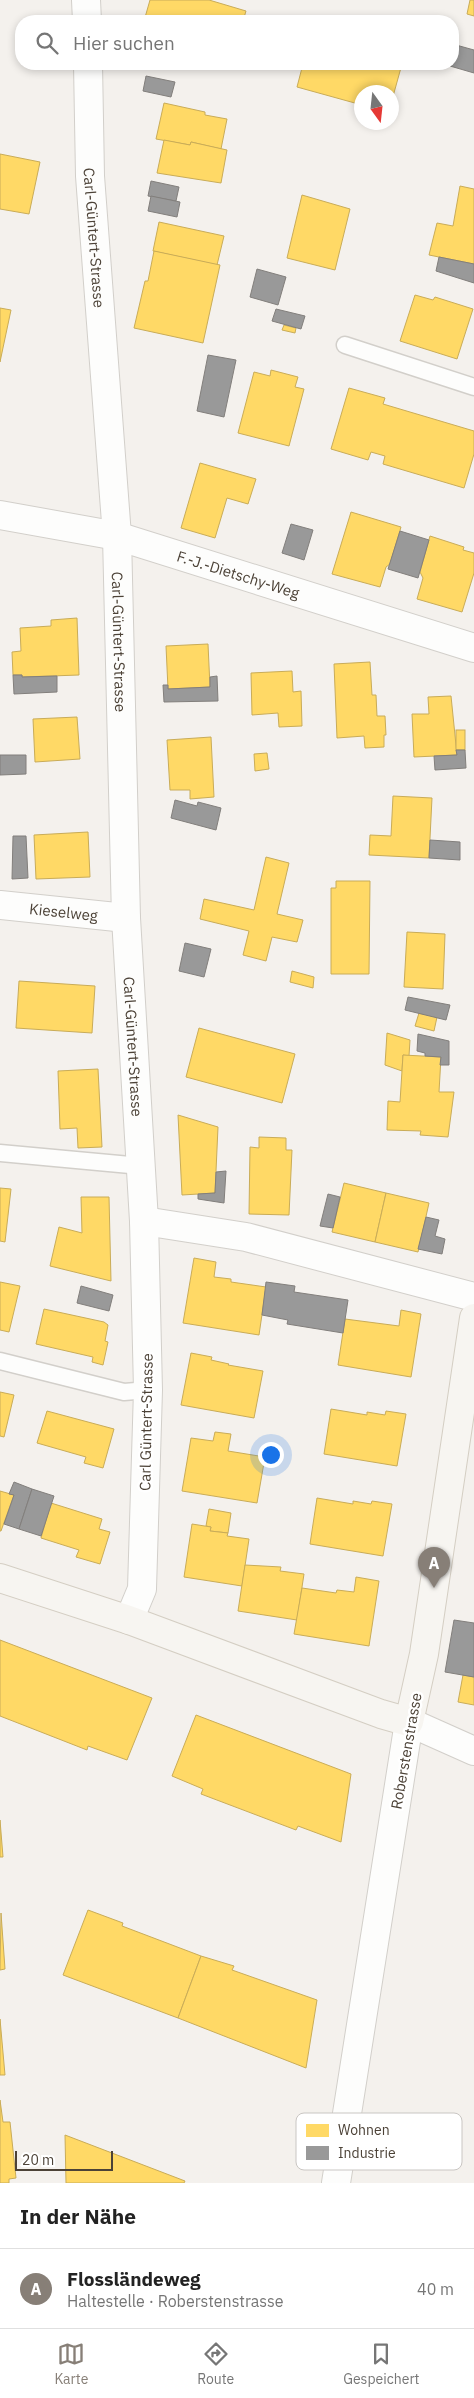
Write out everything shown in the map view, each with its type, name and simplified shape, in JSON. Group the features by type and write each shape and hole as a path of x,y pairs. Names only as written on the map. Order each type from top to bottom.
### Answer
{"street":[{"path":"86,0 87,15"},
{"name":"Carl-Güntert-Strasse","path":"88,70 90,176 117,536 126,918 144,1221"},
{"name":"F.-J.-Dietschy-Weg","path":"0,515 117,536 474,648"},
{"name":"Kieselweg","path":"0,905 126,918"},
{"path":"144,1221 246,1236 474,1297"},
{"name":"Carl Güntert-Strasse","path":"129,1620 142,1589 148,1390 144,1221"},
{"name":"Roberstenstrasse","path":"347,2113 409,1722 424,1654 474,1318"},
{"path":"0,1578 129,1620 381,1714 409,1722 474,1751"},
{"name":"Roberstenstrasse","path":"336,2183 338,2170"}],"lane":[{"path":"345,345 474,387"},
{"path":"0,1153 141,1166"},
{"path":"0,1361 124,1392 148,1390"}],"building: Wohnen":[{"path":"150,0 209,0 246,11 245,15 146,15"},
{"path":"470,0 474,0 474,16 467,14"},
{"path":"301,70 400,70 396,85 354,85 354,103 297,87"},
{"path":"164,103 205,112 205,115 227,119 221,149 191,142 190,145 156,139"},
{"path":"164,140 190,145 191,142 227,150 221,183 157,173"},
{"path":"0,154 40,162 29,214 0,209"},
{"path":"460,186 474,189 474,264 429,255 437,223 453,226"},
{"path":"302,195 350,209 335,270 287,258"},
{"path":"159,222 224,236 217,265 153,251"},
{"path":"154,251 220,265 203,343 134,328 145,281 148,281"},
{"path":"415,295 433,300 435,297 473,309 457,359 400,341"},
{"path":"0,308 11,310 0,362"},
{"path":"284,325 296,328 295,333 282,330"},
{"path":"271,370 298,377 295,387 304,389 289,446 238,433 254,372 270,376"},
{"path":"349,388 385,398 383,404 474,431 474,454 464,488 383,464 385,456 371,452 368,460 331,449"},
{"path":"200,463 256,479 248,504 227,498 215,538 181,528"},
{"path":"351,512 401,527 390,564 386,567 380,587 332,574"},
{"path":"430,536 464,547 463,550 474,553 474,573 462,612 417,599 423,578 420,572"},
{"path":"77,618 79,675 22,677 22,675 13,675 12,652 21,651 20,628 51,626 51,620"},
{"path":"208,644 210,687 168,689 166,646"},
{"path":"370,662 372,695 376,695 377,716 385,716 386,735 384,735 384,747 365,748 364,736 337,738 334,664"},
{"path":"292,671 293,692 301,691 302,726 279,727 278,713 252,715 251,673"},
{"path":"451,696 457,755 414,757 412,714 429,714 428,697"},
{"path":"77,717 80,759 35,762 33,719"},
{"path":"456,730 465,730 465,750 456,750"},
{"path":"211,737 214,797 190,799 190,790 170,790 167,740"},
{"path":"267,753 269,769 255,771 254,754"},
{"path":"393,796 432,798 429,858 369,855 370,835 391,836"},
{"path":"88,832 90,877 36,879 34,835"},
{"path":"266,857 289,863 277,914 303,920 297,942 272,937 266,961 243,955 249,931 200,919 204,899 254,910"},
{"path":"336,881 370,881 369,974 331,974 331,888 336,888"},
{"path":"407,932 445,934 443,989 404,987"},
{"path":"292,971 314,977 313,988 290,982"},
{"path":"19,981 95,986 92,1033 16,1028"},
{"path":"419,1013 437,1017 434,1031 415,1026"},
{"path":"199,1028 295,1054 282,1103 186,1077"},
{"path":"387,1033 410,1040 409,1056 403,1055 402,1071 385,1065"},
{"path":"403,1055 441,1057 439,1092 454,1092 448,1137 420,1135 421,1131 387,1130 388,1101 400,1102"},
{"path":"98,1069 102,1147 78,1148 77,1128 60,1129 58,1071"},
{"path":"178,1115 218,1127 215,1193 182,1195"},
{"path":"259,1137 286,1138 286,1150 292,1150 289,1215 249,1214 250,1147 259,1148"},
{"path":"344,1183 386,1193 375,1242 332,1232"},
{"path":"0,1188 11,1189 5,1242 0,1241"},
{"path":"386,1193 429,1203 418,1252 375,1242"},
{"path":"81,1197 109,1197 111,1281 50,1266 59,1227 82,1233"},
{"path":"194,1258 216,1262 214,1277 231,1279 231,1282 266,1287 259,1335 183,1323"},
{"path":"0,1282 20,1286 9,1332 0,1330"},
{"path":"44,1309 104,1322 108,1325 105,1341 108,1342 103,1365 92,1362 93,1357 36,1344"},
{"path":"401,1310 421,1314 411,1377 338,1365 345,1319 399,1326"},
{"path":"191,1353 212,1357 211,1360 228,1365 263,1371 254,1418 181,1405"},
{"path":"0,1392 14,1395 4,1437 0,1436"},
{"path":"331,1409 367,1415 367,1412 385,1415 386,1411 406,1414 397,1466 324,1454"},
{"path":"47,1411 114,1429 103,1468 84,1463 86,1457 37,1443"},
{"path":"215,1432 231,1434 228,1451 265,1457 257,1503 182,1491 191,1438 213,1441"},
{"path":"0,1491 14,1495 1,1531 0,1531"},
{"path":"317,1498 353,1504 353,1501 371,1504 372,1501 392,1504 383,1556 310,1544"},
{"path":"51,1503 102,1519 99,1529 110,1532 100,1564 76,1557 79,1550 41,1538"},
{"path":"209,1509 231,1513 228,1533 210,1531 211,1527 206,1526"},
{"path":"192,1524 211,1527 210,1531 228,1533 227,1536 249,1539 242,1586 184,1577"},
{"path":"245,1565 281,1567 280,1571 304,1574 297,1620 238,1611"},
{"path":"356,1577 379,1581 369,1646 294,1634 302,1588 336,1593 337,1590 354,1592"},
{"path":"0,1640 152,1698 127,1760 88,1746 87,1750 0,1716"},
{"path":"463,1675 474,1677 474,1705 458,1702"},
{"path":"196,1715 351,1774 341,1842 298,1826 296,1830 201,1794 203,1789 172,1776"},
{"path":"0,1820 3,1857 0,1857"},
{"path":"88,1910 123,1923 122,1926 201,1956 178,2018 63,1975"},
{"path":"1,1913 5,1969 0,1970"},
{"path":"201,1956 234,1966 232,1970 317,2000 306,2068 178,2018"},
{"path":"0,2019 5,2075 0,2075"},
{"path":"0,2100 3,2122 10,2122 16,2178 9,2179 9,2183 0,2183"},
{"path":"65,2135 185,2181 184,2183 66,2183"}],"building: Industrie":[{"path":"459,46 474,50 474,73 459,69"},
{"path":"146,76 175,82 171,97 143,91"},
{"path":"151,181 179,187 176,201 148,196"},
{"path":"151,196 180,202 177,217 148,211"},
{"path":"439,257 474,264 474,283 436,271"},
{"path":"257,269 286,277 278,305 250,297"},
{"path":"276,309 305,316 301,329 272,321"},
{"path":"208,355 236,360 224,417 197,411"},
{"path":"291,524 313,530 304,560 282,553"},
{"path":"400,531 429,540 418,578 388,569"},
{"path":"13,675 22,675 22,677 57,676 57,692 14,694"},
{"path":"217,676 218,701 164,702 163,685 168,685 168,689 210,687 210,677"},
{"path":"456,750 465,750 466,768 435,770 434,756 457,755"},
{"path":"0,755 26,755 26,774 0,775"},
{"path":"175,800 197,806 198,802 221,808 216,830 171,818"},
{"path":"13,836 26,836 28,878 12,879"},
{"path":"430,840 460,842 460,860 429,858"},
{"path":"185,943 211,949 204,977 179,971"},
{"path":"408,997 450,1005 446,1020 405,1010"},
{"path":"418,1034 449,1041 449,1065 440,1065 441,1057 425,1056 425,1053 417,1051"},
{"path":"226,1171 224,1203 198,1199 198,1194 215,1193 216,1172"},
{"path":"328,1194 340,1197 333,1228 320,1226"},
{"path":"426,1217 439,1220 435,1236 445,1239 442,1254 418,1249"},
{"path":"266,1282 295,1286 294,1292 348,1300 343,1333 287,1324 288,1320 262,1315"},
{"path":"81,1286 113,1295 109,1311 77,1303"},
{"path":"14,1482 32,1489 19,1529 4,1524 14,1495 9,1494"},
{"path":"32,1489 54,1496 41,1536 19,1529"},
{"path":"454,1620 474,1623 474,1677 445,1672"}],"place":[{"name":"Flossländeweg","path":"434,1588"}]}
